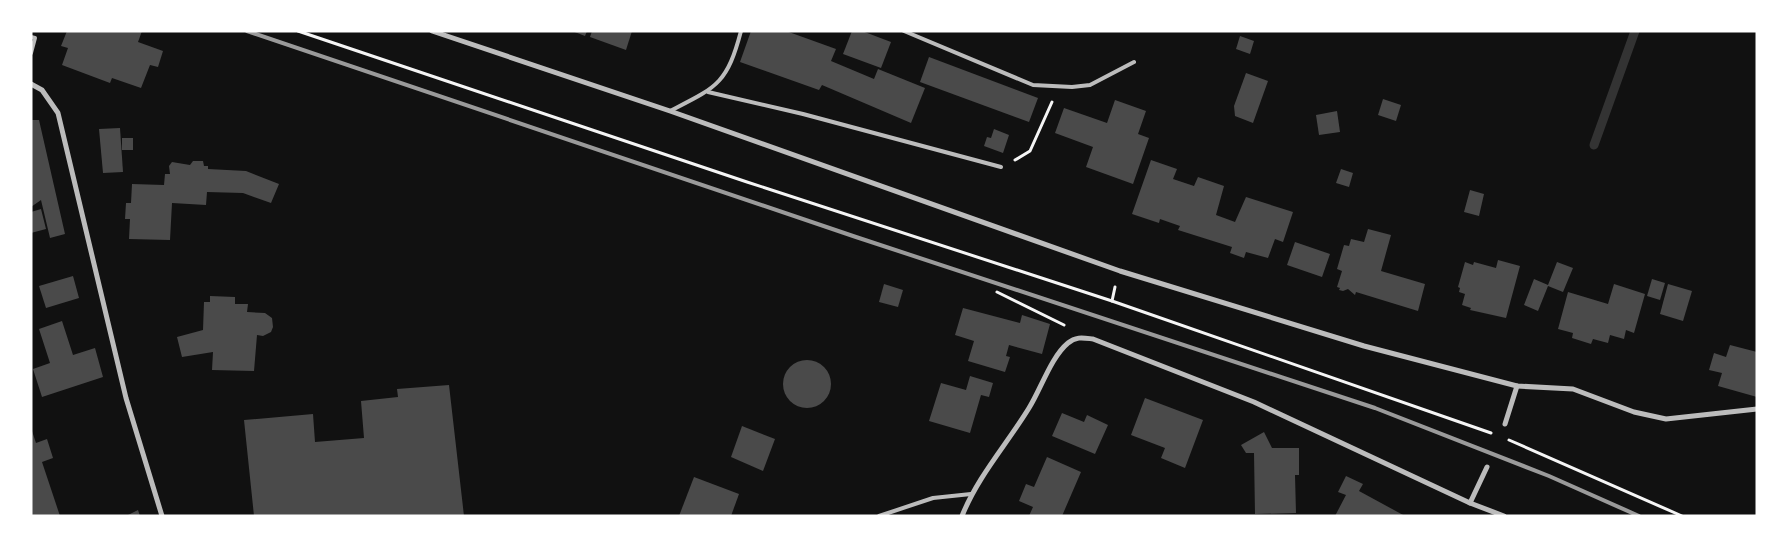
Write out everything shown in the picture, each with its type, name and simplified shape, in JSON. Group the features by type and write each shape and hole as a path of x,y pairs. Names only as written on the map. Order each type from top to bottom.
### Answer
{"street":[{"path":"432,31 670,111 1120,271 1364,346 1517,386 1573,390 1634,412 1666,419 1757,409"},
{"path":"31,84 42,90 58,113 126,398 162,516"},
{"path":"962,516 971,494 1030,408 1060,352 1068,342 1077,337 1093,339 1254,402 1470,503 1504,516"},
{"path":"1505,424 1517,386"},
{"path":"1470,503 1487,467"}],"lane":[{"path":"670,111 708,92 726,74 741,31"},
{"path":"904,31 1033,85 1072,87 1090,85 1134,62"},
{"path":"31,37 35,38 31,53"},
{"path":"708,92 803,114 1001,167"},
{"path":"879,516 933,498 971,494"}],"path":[{"path":"298,31 747,182 1112,301 1456,420"},
{"path":"1001,167 1030,151 1054,98"},
{"path":"997,292 1059,321 1077,337"},
{"path":"1536,450 1682,516"}],"building":[{"path":"67,31 142,31 138,42 163,51 158,67 150,65 141,88 112,78 110,83 62,65 68,48 61,46"},
{"path":"572,31 587,31 585,36"},
{"path":"592,31 632,31 626,50 590,37"},
{"path":"751,31 786,31 836,49 831,61 874,79 878,69 925,88 911,123 822,85 819,90 740,62"},
{"path":"852,31 862,31 891,42 881,68 843,54"},
{"path":"1240,36 1254,41 1250,54 1236,49"},
{"path":"929,57 1038,98 1029,122 920,82"},
{"path":"1246,73 1268,81 1253,123 1235,116 1234,106"},
{"path":"1383,99 1401,105 1396,121 1378,115"},
{"path":"1115,100 1146,111 1138,134 1149,138 1133,184 1086,167 1093,147 1055,133 1064,108 1107,123"},
{"path":"1337,111 1340,132 1319,135 1316,115"},
{"path":"31,120 39,120 65,234 50,238 41,200 31,207"},
{"path":"120,128 123,172 103,173 99,129"},
{"path":"994,129 1009,135 1003,153 984,146 987,137 991,138"},
{"path":"122,138 133,138 133,150 122,150"},
{"path":"1151,160 1177,169 1173,179 1194,186 1198,177 1224,186 1216,215 1235,222 1246,197 1293,212 1283,242 1275,239 1268,258 1246,252 1244,258 1230,253 1232,247 1178,230 1180,226 1160,219 1159,223 1132,214"},
{"path":"193,161 203,161 204,166 208,166 208,169 246,171 279,184 271,203 243,193 207,192 206,205 172,203 170,240 129,239 130,219 125,219 126,203 131,203 132,184 164,185 165,174 170,174 169,166 172,162 190,165"},
{"path":"1341,169 1353,173 1349,187 1336,183"},
{"path":"1470,190 1484,194 1479,216 1464,212"},
{"path":"41,209 46,229 31,233 31,212"},
{"path":"1368,229 1391,235 1381,271 1425,284 1418,311 1356,292 1355,295 1348,289 1343,291 1337,287 1342,271 1337,269 1344,245 1349,246 1351,239 1364,242"},
{"path":"1295,242 1330,254 1322,277 1287,265"},
{"path":"1498,260 1520,266 1506,318 1470,310 1471,308 1462,305 1465,294 1459,292 1460,288 1458,287 1465,262 1473,265 1474,262 1496,268"},
{"path":"1557,262 1573,268 1563,292 1548,286 1538,311 1524,305 1534,279 1548,285"},
{"path":"73,276 79,298 46,308 39,286"},
{"path":"1652,279 1665,283 1660,300 1647,296"},
{"path":"884,284 903,290 898,307 879,302"},
{"path":"1614,284 1645,294 1634,333 1626,330 1624,339 1610,335 1608,343 1593,339 1591,344 1572,338 1573,333 1558,329 1568,292 1608,304"},
{"path":"1668,284 1692,291 1683,321 1660,314"},
{"path":"210,296 235,297 235,304 248,304 247,312 265,313 272,318 273,327 271,332 263,336 257,335 254,371 212,370 213,352 182,357 177,337 203,330 204,302 210,302"},
{"path":"963,308 1020,323 1022,315 1050,324 1042,354 1009,345 1006,356 1010,357 1005,372 968,361 974,341 955,335"},
{"path":"62,321 73,355 95,348 103,377 42,397 33,369 50,363 39,329"},
{"path":"1730,345 1757,352 1757,397 1718,386 1722,373 1709,370 1714,353 1726,357"},
{"path":"802,360 812,360 821,364 827,370 831,384 827,398 821,404 812,408 802,408 793,404 787,398 783,389 783,379 787,370 793,364"},
{"path":"970,376 993,383 989,397 981,395 970,433 929,421 941,383 966,390"},
{"path":"449,385 464,516 254,516 244,420 313,414 315,442 364,438 361,401 398,397 397,389"},
{"path":"1145,398 1203,420 1185,468 1161,458 1165,448 1131,435"},
{"path":"1062,413 1084,422 1087,415 1108,425 1095,454 1052,436"},
{"path":"742,426 775,439 763,471 731,457"},
{"path":"31,428 36,443 47,439 53,458 42,462 60,516 31,516"},
{"path":"1264,432 1272,448 1299,448 1299,475 1295,475 1296,513 1255,514 1254,453 1246,453 1241,445"},
{"path":"1047,457 1081,472 1062,516 1029,516 1033,507 1019,501 1026,484 1034,487"},
{"path":"1346,476 1363,484 1359,491 1405,516 1335,516 1346,495 1338,492"},
{"path":"694,477 739,494 731,516 679,516"},
{"path":"138,510 140,516 126,516"}],"waterway":[{"path":"1594,145 1635,31"}],"railway":[{"path":"247,31 856,237 1375,408 1549,476 1639,516"}]}
